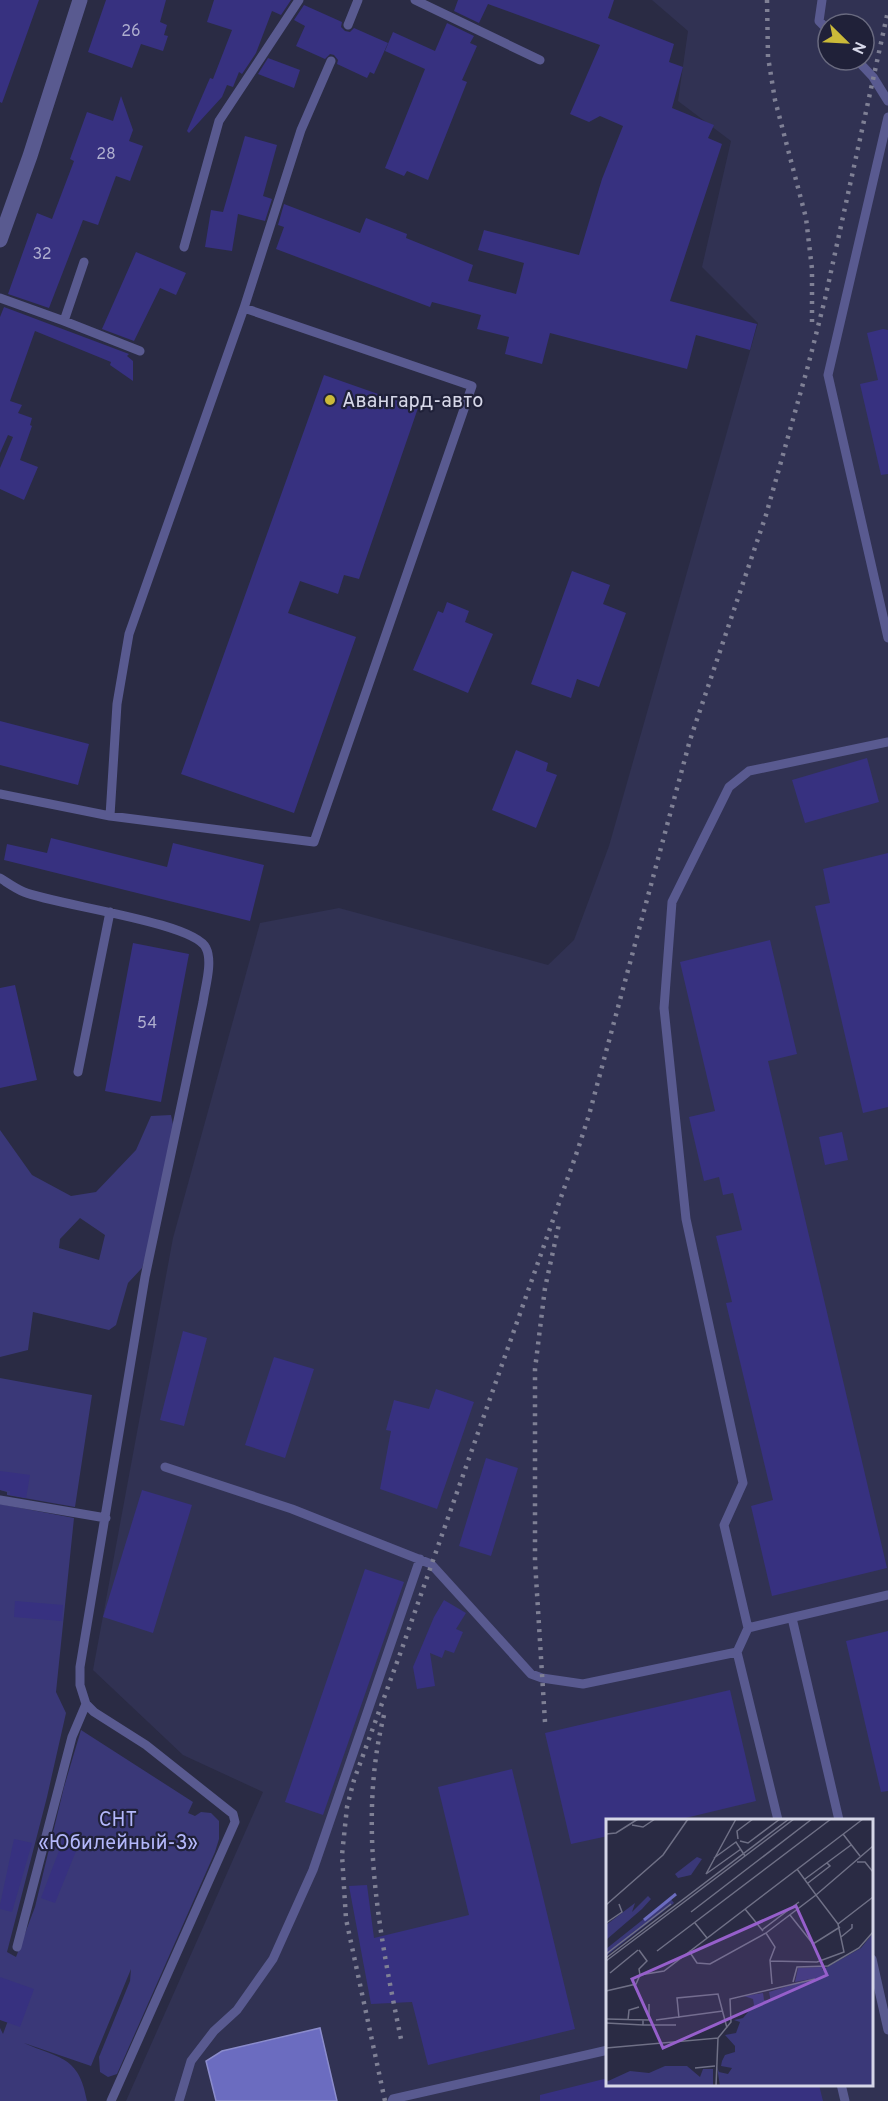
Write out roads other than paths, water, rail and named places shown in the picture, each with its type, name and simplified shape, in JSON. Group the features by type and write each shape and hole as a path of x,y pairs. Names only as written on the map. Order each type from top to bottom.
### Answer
{"street":[{"path":"0,240 30,156 80,0"}],"lane":[{"path":"184,247 219,121 299,0"},
{"path":"348,25 358,0"},
{"path":"415,0 540,60"},
{"path":"110,816 117,705 129,634 244,308 301,130 331,61"},
{"path":"868,72 888,101"},
{"path":"888,117 828,375 888,638"},
{"path":"64,321 84,261"},
{"path":"0,298 140,351"},
{"path":"0,794 110,816 314,842 472,386 244,308"},
{"path":"778,1819 737,1652 748,1628 724,1525 744,1483 686,1219 664,1008 672,902 729,787 750,771 888,742"},
{"path":"0,878 24,892 187,933 201,940 208,950 209,963 203,1002 146,1277 80,1667 80,1685 86,1704 94,1712 146,1745 233,1814 235,1822 111,2101"},
{"path":"78,1072 110,912"},
{"path":"165,1467 292,1509 431,1564 531,1674 542,1678 584,1684 737,1652"},
{"path":"0,1500 106,1518"},
{"path":"179,2101 191,2061 214,2031 237,2010 273,1959 313,1870 420,1559"},
{"path":"748,1628 888,1595"},
{"path":"792,1618 839,1819"},
{"path":"17,1947 72,1737 86,1704"},
{"path":"873,1963 888,2030"},
{"path":"392,2101 606,2050"},
{"path":"841,2086 845,2101"}],"railway":[{"path":"767,0 768,57 775,100 806,218 812,269 812,328"},
{"path":"385,2101 346,1919 342,1855 347,1807 354,1780 589,1115 690,740 766,515 808,366 825,299 888,11"},
{"path":"545,1722 535,1561 535,1369 545,1288 559,1224"},
{"path":"384,1715 376,1756 372,1797 372,1839 380,1922 402,2044"}],"place":[{"name":"Авангард-авто","path":"330,400"}],"park label":[{"name":"СНТ «Юбилейный-3»","path":"118,1830"}]}
